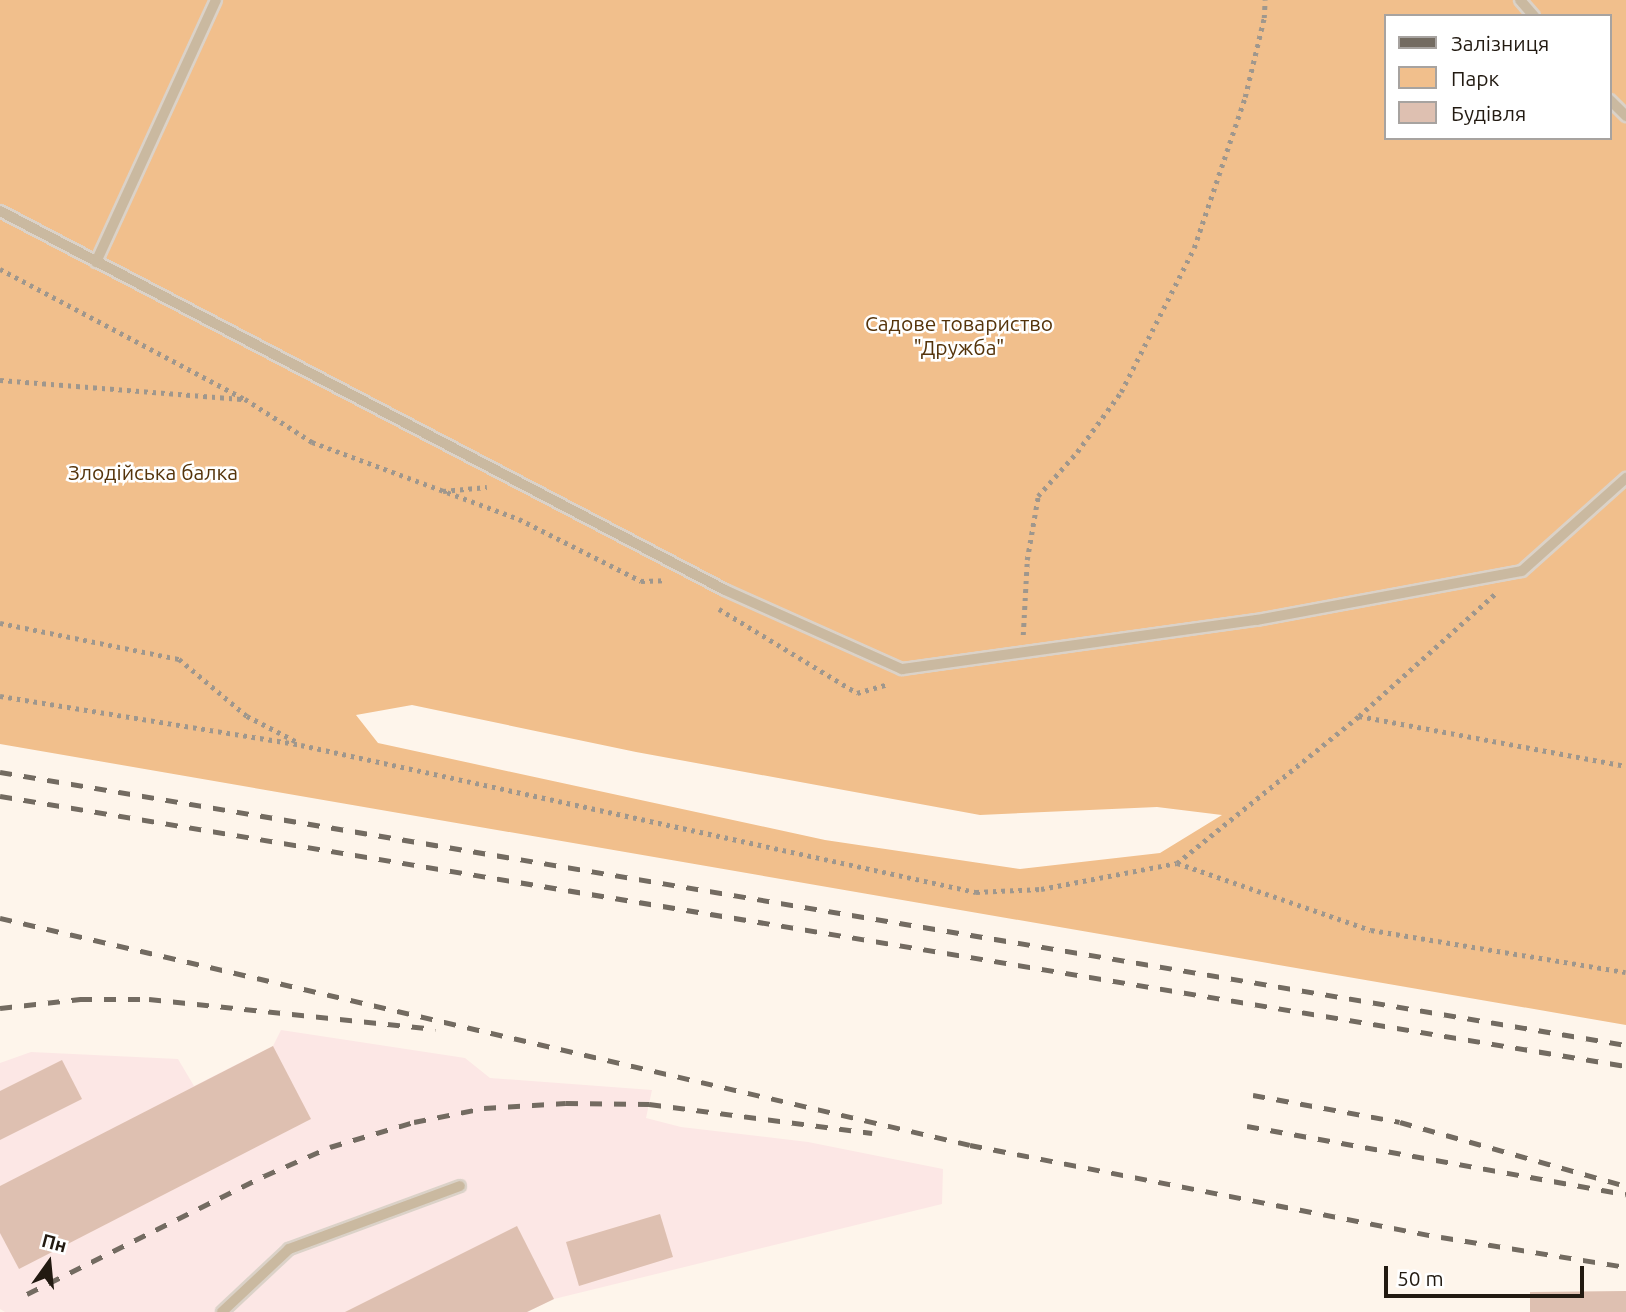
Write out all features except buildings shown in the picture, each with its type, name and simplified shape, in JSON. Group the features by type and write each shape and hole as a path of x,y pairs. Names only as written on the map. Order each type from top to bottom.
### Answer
{"lane":[{"path":"96,262 216,0"},
{"path":"1520,0 1532,14"},
{"path":"1612,102 1626,116"},
{"path":"0,211 725,590 902,669 1257,620 1522,570 1626,478"},
{"path":"222,1312 289,1249 460,1185"}],"path":[{"path":"1022,653 1027,560 1038,496 1077,452 1121,392 1194,248 1245,97 1264,18 1265,0"},
{"path":"0,269 245,399 312,442 519,519 640,581 670,580"},
{"path":"0,380 245,399"},
{"path":"439,491 522,484"},
{"path":"0,696 301,745 976,892 1041,890 1177,863 1359,716 1522,570"},
{"path":"0,623 179,659 247,716 301,745"},
{"path":"1359,716 1626,766"},
{"path":"1177,863 1371,930 1626,972"}],"shaded area":[{"path":"281,1030 465,1058 490,1078 652,1090 646,1118 681,1127 808,1142 943,1169 942,1204 554,1299 527,1312 5,1312 0,1309 0,1063 31,1052 178,1059 194,1086 273,1046"}],"green space":[{"name":"Садове товариство \"Дружба\"","path":"0,0 1626,0 1626,1025 0,744","holes":["412,705 636,752 980,815 1157,807 1222,815 1160,853 1020,869 825,840 378,743 356,715"]}],"railway":[{"path":"0,772 1626,1045"},
{"path":"0,796 1626,1066"},
{"path":"0,918 970,1145 1441,1237 1626,1267"},
{"path":"0,1008 80,999 149,999 435,1029"},
{"path":"1253,1095 1400,1122 1619,1184"},
{"path":"27,1294 264,1176 330,1147 414,1122 484,1108 566,1103 649,1104 872,1133"},
{"path":"1247,1126 1626,1194"}],"park label":[{"name":"Злодійська балка","path":"153,472"}]}
